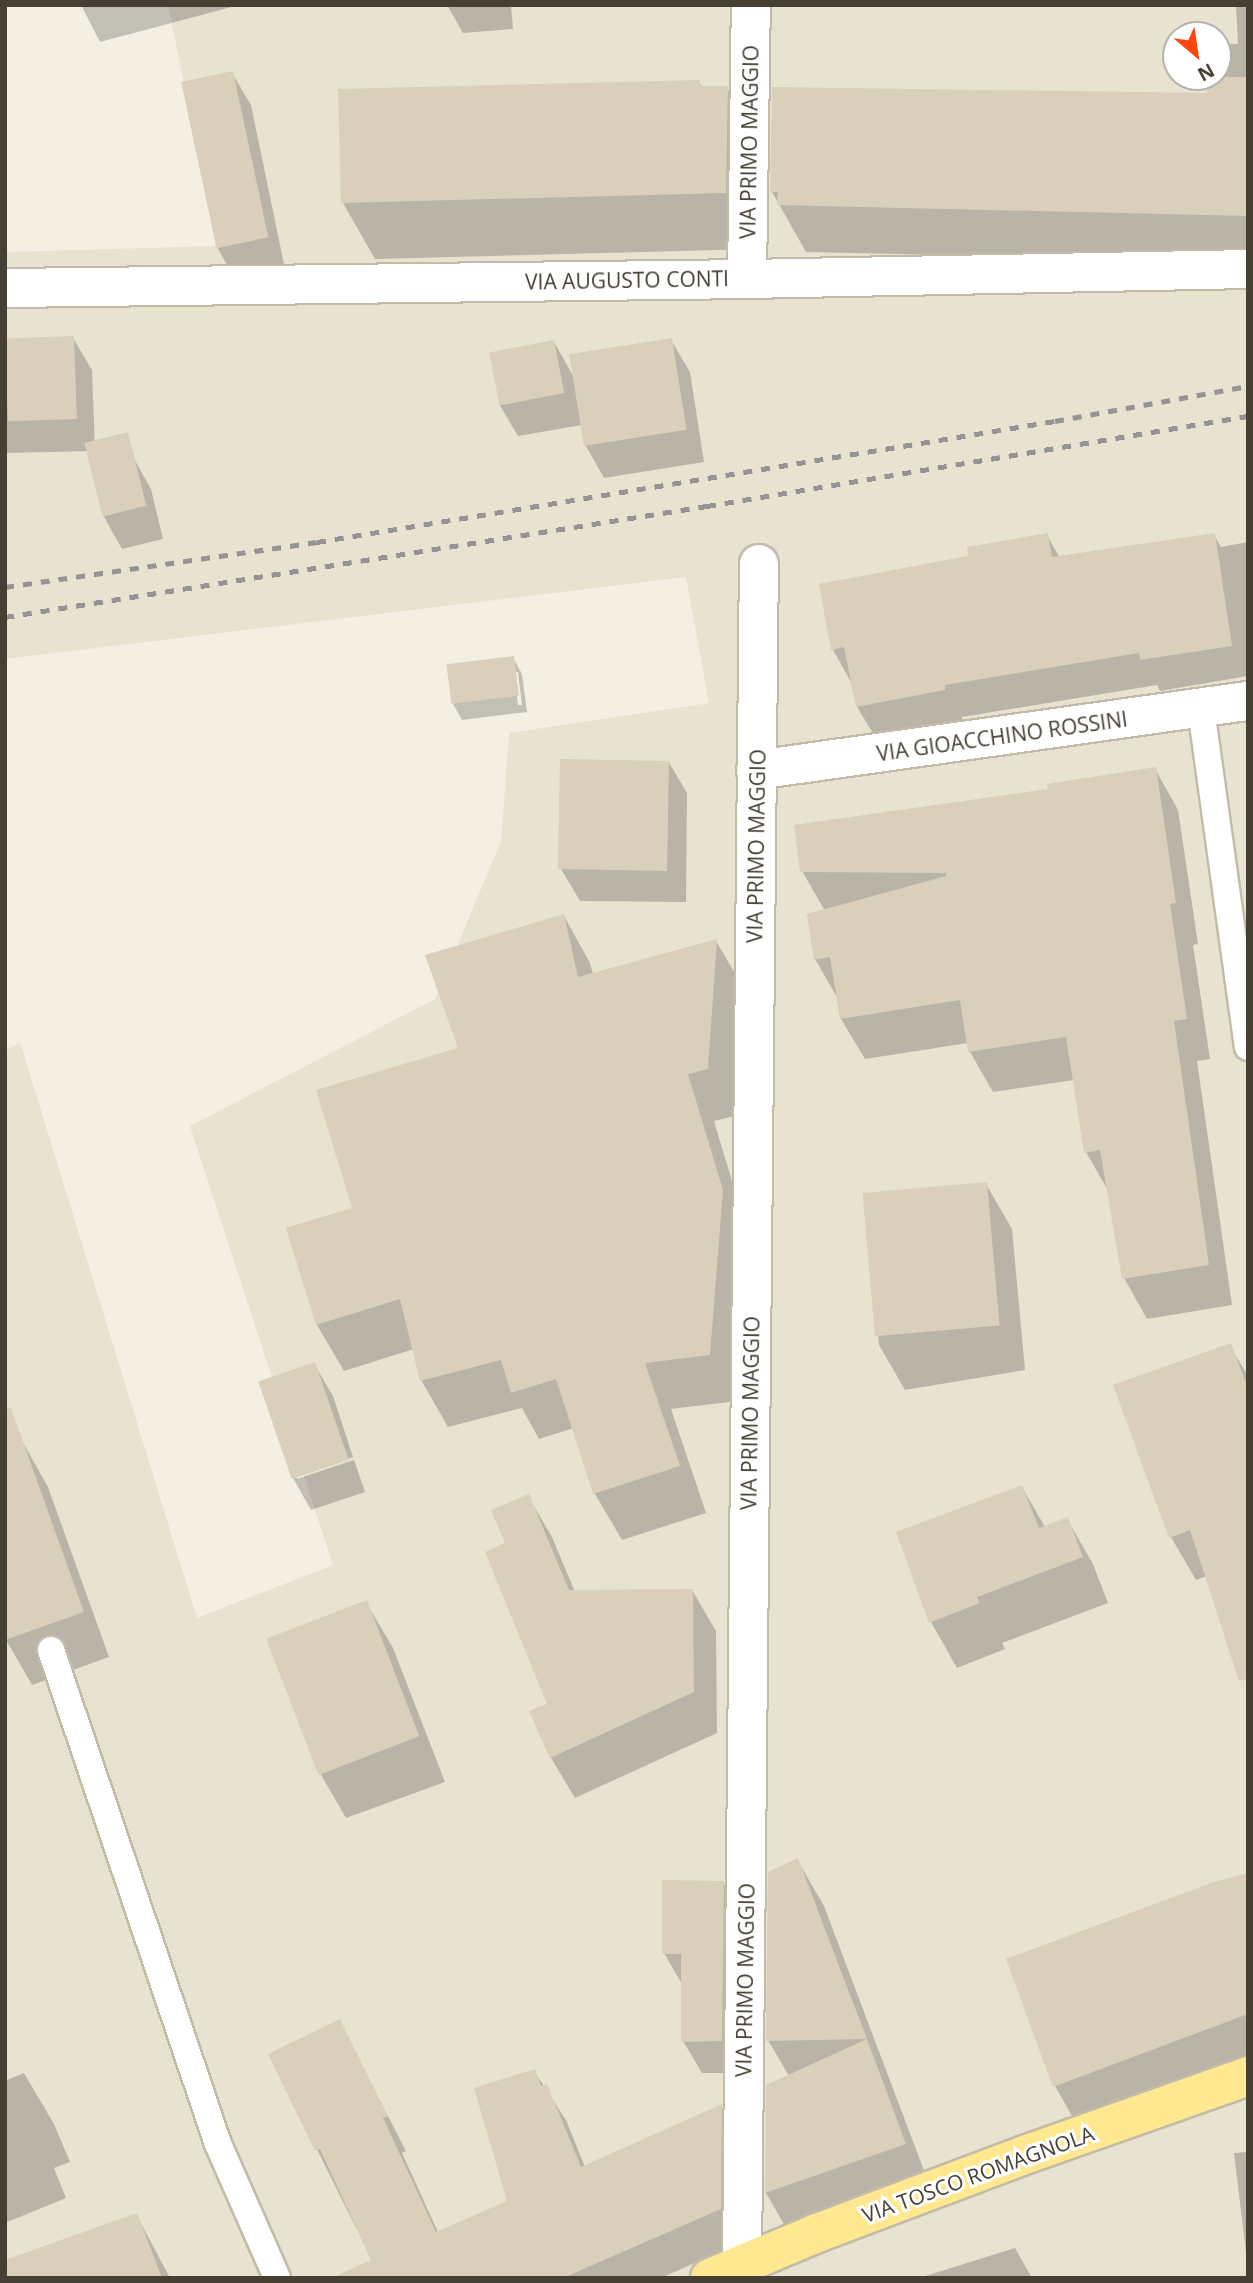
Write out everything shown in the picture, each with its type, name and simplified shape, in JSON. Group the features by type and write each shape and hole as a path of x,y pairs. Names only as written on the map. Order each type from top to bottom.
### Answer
{"main road":[{"name":"VIA TOSCO ROMAGNOLA","path":"726,2271 1027,2154 1248,2076"}],"street":[{"name":"VIA PRIMO MAGGIO","path":"747,279 751,5"},
{"name":"VIA AUGUSTO CONTI","path":"5,288 747,279 1248,269"},
{"name":"VIA PRIMO MAGGIO","path":"726,2271 759,564"},
{"name":"VIA GIOACCHINO ROSSINI","path":"756,770 1248,701"}],"lane":[{"path":"1201,709 1248,1046"},
{"path":"51,1650 218,2144 277,2278"}],"shaded area":[{"path":"168,5 1248,5 1248,2278 5,2278 5,1051 20,1042 197,1618 333,1565 190,1126 435,999 501,841 509,733 709,703 686,577 5,659 5,252 217,246"}],"building":[{"path":"233,71 268,237 217,248 181,82"},
{"path":"1232,77 1248,77 1248,216 777,205 778,192 770,192 772,87 1207,93 1232,91"},
{"path":"700,80 700,86 728,86 726,193 341,203 338,89"},
{"path":"74,336 77,419 8,421 5,338"},
{"path":"672,338 687,430 584,446 569,354"},
{"path":"554,340 564,393 500,406 489,353"},
{"path":"128,432 146,506 103,517 84,443"},
{"path":"1048,533 1052,557 1215,533 1232,646 1140,660 1139,653 945,685 945,690 856,707 844,647 831,650 819,584 968,556 967,547"},
{"path":"514,656 519,696 451,704 447,664"},
{"path":"560,759 669,761 667,871 558,869"},
{"path":"1156,767 1176,903 1170,904 1187,1019 1174,1021 1209,1265 1122,1279 1100,1150 1084,1153 1066,1037 968,1052 960,1000 840,1019 830,957 814,960 807,914 946,876 946,873 800,872 794,825 1048,789 1047,784"},
{"path":"564,914 578,977 717,939 708,1069 688,1074 723,1190 710,1355 645,1363 680,1466 593,1494 556,1379 511,1393 501,1360 420,1381 400,1299 316,1325 286,1228 352,1208 316,1090 458,1048 425,955"},
{"path":"987,1182 1000,1325 875,1336 862,1193"},
{"path":"1231,1343 1248,1388 1248,1679 1239,1681 1190,1530 1169,1538 1113,1385"},
{"path":"315,1362 349,1459 292,1479 258,1382"},
{"path":"11,1408 84,1612 5,1640 5,1409"},
{"path":"1022,1485 1039,1528 1068,1517 1083,1557 977,1597 980,1603 929,1623 896,1532"},
{"path":"529,1494 569,1590 693,1589 694,1692 550,1758 529,1711 547,1704 485,1552 505,1543 491,1510"},
{"path":"367,1600 419,1736 318,1775 266,1639"},
{"path":"798,1858 867,2039 766,2041 768,1872"},
{"path":"1248,1873 1248,2014 1053,2087 1006,1959 1214,1882"},
{"path":"662,1880 724,1881 722,2041 681,2042 681,1954 662,1954"},
{"path":"340,2019 388,2116 383,2118 436,2232 507,2201 474,2088 535,2069 541,2086 547,2084 581,2167 722,2104 721,2209 563,2278 331,2278 371,2260 320,2149 315,2151 268,2054"},
{"path":"867,2039 906,2144 765,2193 766,2085"},
{"path":"137,2213 162,2278 5,2278 5,2260"}],"railway":[{"path":"5,587 317,542 1055,421 1248,386"},
{"path":"5,617 707,506 1248,416"}]}
